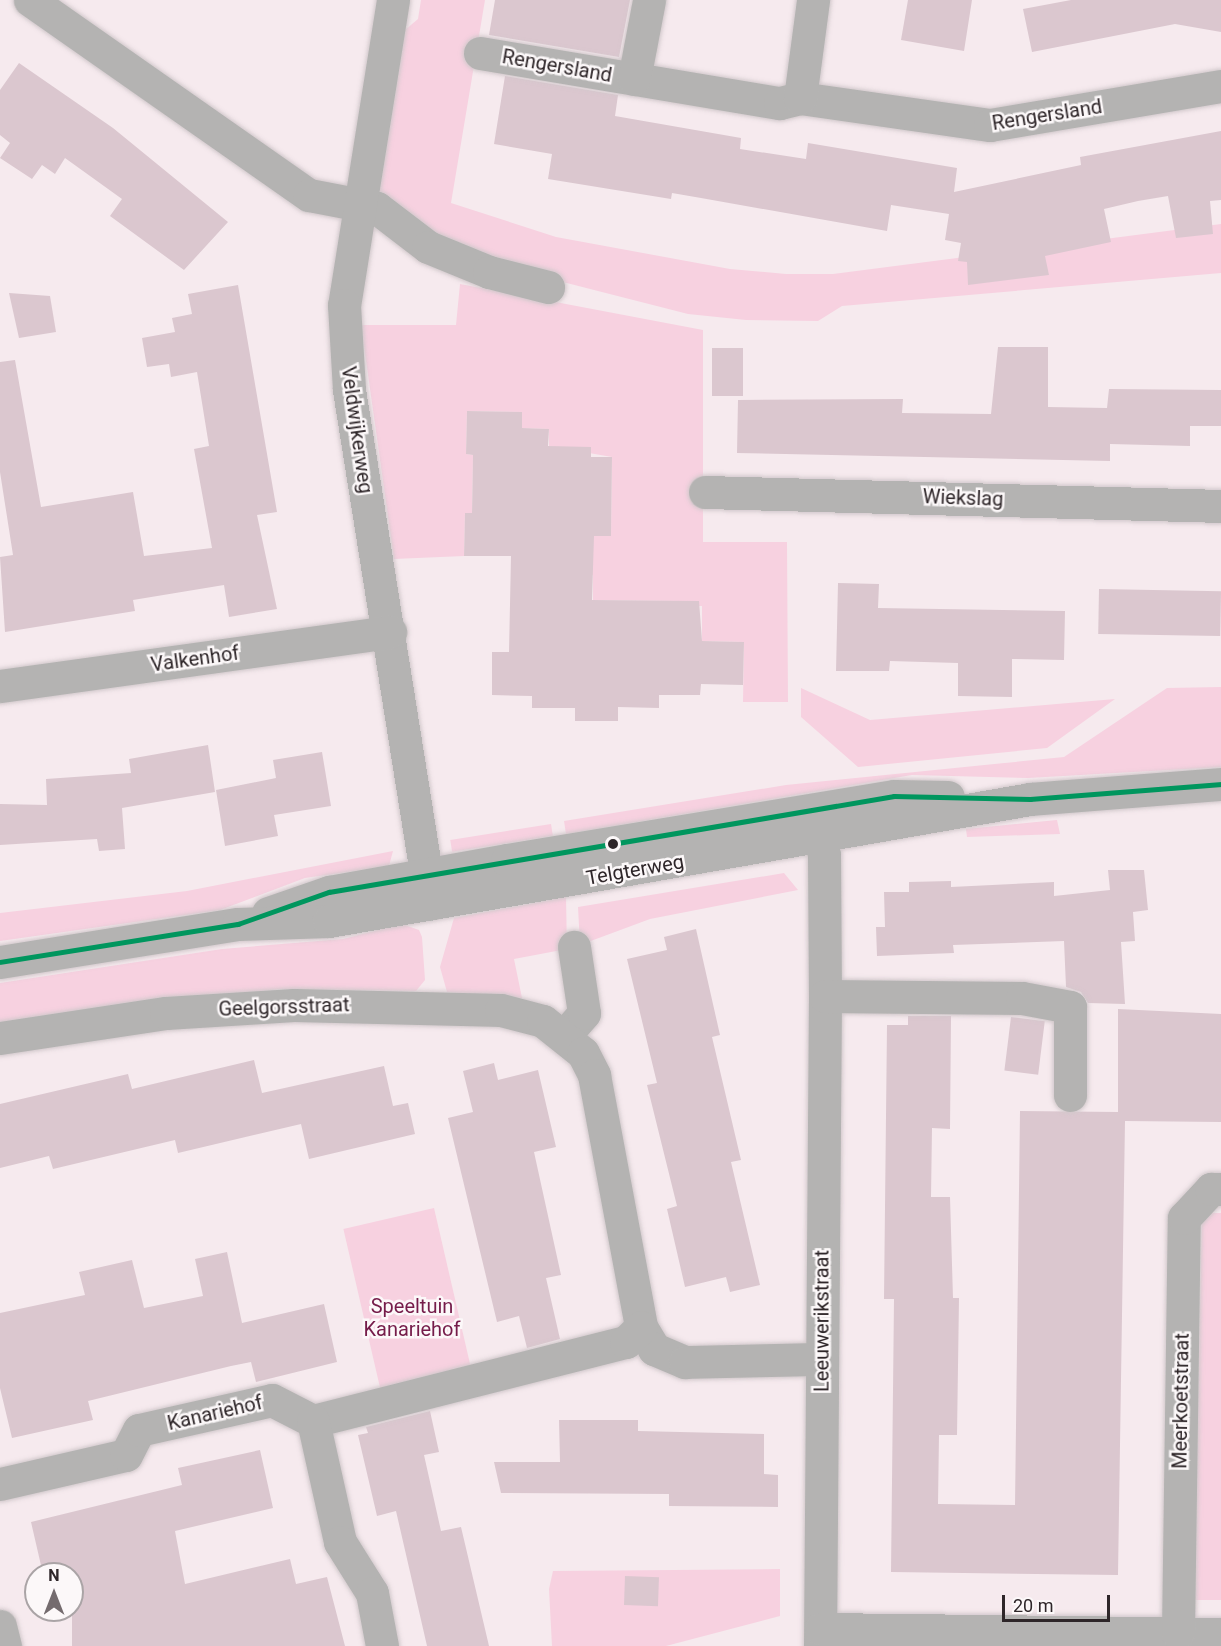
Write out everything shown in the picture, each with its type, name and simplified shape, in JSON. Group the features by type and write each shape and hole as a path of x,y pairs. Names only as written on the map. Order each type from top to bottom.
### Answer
{"street":[{"path":"30,0 309,195 377,208 428,247 489,272 548,287"},
{"name":"Veldwijkerweg","path":"393,0 358,204 344,305 349,390 390,632 428,889"},
{"name":"Rengersland","path":"634,79 649,0"},
{"path":"801,98 813,0"},
{"name":"Rengersland","path":"480,53 780,103 801,98 990,125 1221,87"},
{"name":"Wiekslag","path":"705,492 1221,506"},
{"name":"Valkenhof","path":"0,686 390,632"},
{"name":"Telgterweg","path":"0,962 238,924 329,892 428,889 818,823 1030,799 1221,784"},
{"name":"Leeuwerikstraat","path":"818,823 825,996 820,1637"},
{"path":"565,1035 584,1013 574,947"},
{"path":"825,996 1022,998 1070,1007 1070,1095"},
{"name":"Geelgorsstraat","path":"0,1038 166,1013 294,1005 501,1010 543,1021 565,1035 584,1053 594,1076 641,1327 654,1349 685,1362 822,1359"},
{"name":"Meerkoetstraat","path":"1178,1633 1184,1218 1211,1189 1221,1189"},
{"path":"382,1646 372,1593 340,1542 313,1421 626,1342 641,1327"},
{"name":"Kanariehof","path":"0,1484 126,1455 139,1430 272,1400 313,1421"},
{"path":"0,1626 5,1646"},
{"path":"820,1637 1221,1634"}],"green space":[{"path":"421,0 485,0 451,203 556,237 730,269 786,274 833,274 1221,224 1221,273 842,306 818,321 746,320 688,314 469,258 379,195 405,30 418,19"},
{"path":"460,284 703,330 703,542 787,542 788,702 743,702 744,642 702,641 702,606 681,606 680,601 593,600 593,575 583,575 584,536 611,536 612,457 549,446 549,429 522,428 522,412 467,411 466,454 473,455 472,513 465,513 464,556 394,559 361,325 456,325"},
{"path":"1221,687 1221,767 1028,778 912,775 566,834 564,821 786,785 1064,757 1167,688"},
{"path":"801,688 870,720 1115,699 1047,748 858,767 801,717"},
{"path":"1057,820 1060,834 967,837 966,829"},
{"path":"551,824 553,836 452,852 450,840"},
{"path":"393,851 389,866 305,878 220,910 0,941 0,913 187,891"},
{"path":"784,873 798,890 650,919 580,945 578,907"},
{"path":"566,897 567,949 514,959 522,998 447,992 440,967 454,918"},
{"path":"402,924 419,930 422,937 425,980 416,991 280,989 125,1005 0,1025 0,983 222,949 343,939"},
{"name":"Speeltuin Kanariehof","path":"434,1208 472,1375 382,1396 343,1229"},
{"path":"1202,1213 1221,1213 1221,1600 1194,1600"},
{"path":"780,1569 780,1616 666,1646 552,1646 549,1589 553,1571"}],"building":[{"path":"495,0 630,0 619,57 489,35"},
{"path":"908,0 972,0 964,51 901,40"},
{"path":"1071,0 1221,0 1221,32 1175,24 1032,52 1023,9"},
{"path":"19,63 113,128 228,222 184,270 110,216 122,199 65,158 55,174 42,165 32,179 0,158 10,143 0,135 0,90"},
{"path":"505,76 618,95 615,116 741,138 740,149 806,159 808,143 957,168 954,192 1081,165 1080,157 1221,131 1221,200 1210,201 1213,234 1176,238 1168,196 1138,201 1104,209 1111,242 1045,256 1049,275 968,285 967,262 958,261 961,243 945,240 949,214 891,205 887,231 672,193 671,199 548,179 552,154 494,144"},
{"path":"238,285 277,512 257,515 277,609 229,617 224,585 133,600 135,611 5,632 0,557 13,555 0,472 0,362 15,360 41,507 133,492 144,556 212,548 194,449 209,446 197,372 171,377 169,364 147,367 142,338 175,332 172,318 192,314 188,294"},
{"path":"9,293 50,296 56,332 19,338"},
{"path":"998,347 1048,347 1048,407 1107,408 1109,389 1221,390 1221,426 1190,426 1190,446 1110,444 1110,461 737,453 738,400 903,399 902,413 991,414"},
{"path":"712,348 743,348 743,396 712,396"},
{"path":"467,411 522,412 522,428 549,429 548,446 591,447 591,457 612,457 611,536 594,536 592,600 699,601 702,641 744,642 743,685 701,684 700,695 659,695 659,708 618,707 618,721 575,721 575,708 532,708 532,696 492,695 492,652 509,652 511,556 464,556 465,513 472,513 473,455 466,454"},
{"path":"838,583 879,584 878,608 1065,611 1064,660 1012,659 1012,697 958,696 958,663 890,661 889,671 836,671"},
{"path":"1099,589 1221,591 1220,636 1098,634"},
{"path":"208,745 215,792 122,808 125,849 99,851 97,839 0,845 0,804 47,805 46,779 131,773 129,759"},
{"path":"322,752 331,806 274,815 278,836 225,846 216,790 276,778 273,760"},
{"path":"1108,870 1144,870 1148,910 1133,912 1135,941 1121,942 1125,1004 1088,1003 1081,992 1066,987 1064,941 953,945 954,953 877,956 876,927 885,927 884,892 909,892 909,882 951,881 951,887 1054,882 1054,896 1110,890"},
{"path":"696,929 720,1035 712,1037 741,1160 731,1162 760,1285 730,1292 726,1277 685,1287 667,1209 677,1206 647,1085 657,1083 627,959 667,950 664,937"},
{"path":"1118,1009 1221,1014 1221,1122 1125,1121 1118,1575 891,1572 894,1299 884,1299 887,1025 908,1025 908,1016 951,1016 950,1129 932,1128 931,1197 950,1197 953,1298 959,1298 957,1435 939,1435 938,1504 1015,1505 1020,1111 1118,1112"},
{"path":"1011,1017 1045,1021 1038,1075 1004,1071"},
{"path":"254,1060 262,1093 384,1066 393,1106 408,1103 415,1134 309,1159 301,1124 178,1153 175,1140 53,1169 49,1156 0,1168 0,1104 128,1074 132,1089"},
{"path":"494,1063 498,1080 538,1070 556,1147 534,1152 561,1275 546,1278 560,1339 527,1348 519,1316 497,1322 448,1118 473,1112 463,1071"},
{"path":"227,1252 242,1323 324,1304 337,1362 256,1382 251,1362 231,1366 88,1401 93,1420 12,1438 0,1388 0,1313 85,1295 79,1272 132,1260 144,1308 203,1296 195,1259"},
{"path":"430,1411 439,1452 424,1455 441,1531 461,1527 489,1646 427,1646 396,1511 377,1516 358,1435 368,1433 366,1427"},
{"path":"559,1420 638,1420 638,1431 764,1434 764,1474 778,1475 778,1507 669,1506 669,1494 501,1493 494,1462 560,1462"},
{"path":"260,1450 273,1508 175,1531 185,1584 290,1559 296,1584 327,1577 345,1646 72,1646 72,1622 84,1622 84,1562 40,1562 31,1522 182,1485 178,1468"},
{"path":"625,1576 659,1577 658,1606 624,1605"}],"transit line":[{"path":"0,962 238,924 329,892 894,796 1030,799 1221,784"}]}
